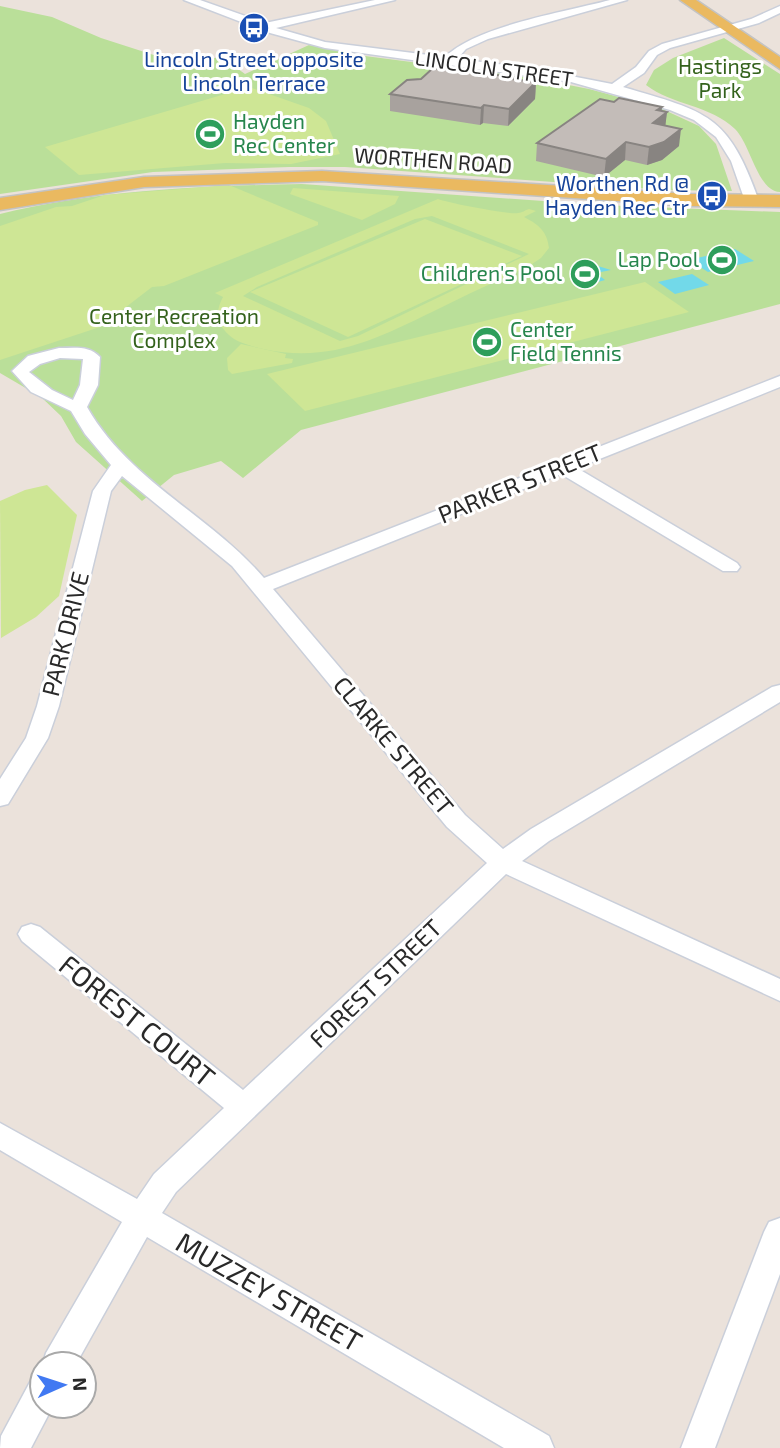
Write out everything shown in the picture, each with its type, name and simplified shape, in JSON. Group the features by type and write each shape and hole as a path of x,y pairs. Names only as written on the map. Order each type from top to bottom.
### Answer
{"main road":[{"path":"687,0 780,63"},
{"name":"WORTHEN ROAD","path":"0,204 144,183 239,177 322,176 679,200 780,201"}],"street":[{"name":"LINCOLN STREET","path":"189,0 261,27 324,44 543,74 614,88 686,111 714,128 729,143 752,201"},
{"path":"261,27 390,0"},
{"path":"447,62 462,47 484,37 622,0"},
{"path":"614,88 629,79 660,50 755,22 780,9"},
{"name":"PARKER STREET","path":"260,587 780,381"},
{"name":"CLARKE STREET","path":"78,407 91,430 120,465 239,562 456,821 486,850 503,862 780,991"},
{"name":"PARK DRIVE","path":"0,798 37,738 48,706 102,491 120,465"},
{"path":"562,467 730,568"},
{"name":"FOREST STREET","path":"66,1350 140,1217 165,1183 243,1107 360,1001 503,862 540,835 780,692"},
{"name":"FOREST COURT","path":"31,934 243,1107"},
{"name":"MUZZEY STREET","path":"0,1135 537,1448"},
{"path":"698,1448 780,1232"},
{"path":"13,1448 28,1420"}],"green space":[{"path":"0,6 52,17 101,38 191,67 220,56 245,74 309,45 365,56 528,77 589,89 660,108 699,126 716,144 732,191 665,190 345,167 289,167 153,172 0,194"},
{"name":"Hastings Park","path":"724,38 780,74 780,192 772,190 766,184 741,136 725,121 656,92 646,85 654,70 673,58"},
{"name":"Hayden Rec Center","path":"249,87 309,108 326,121 340,154 291,164 225,163 79,175 45,147"},
{"name":"Center Recreation Complex","path":"302,184 600,205 780,212 780,304 301,430 243,478 221,461 174,475 142,501 76,442 61,416 41,397 0,373 0,214 112,194"},
{"path":"229,185 318,222 318,225 164,286 152,287 100,327 0,360 0,226 56,207 72,206 105,195"},
{"path":"293,188 399,196 395,204 362,220 290,194"},
{"path":"438,199 504,212 519,213 529,209 536,211 524,217 541,229 549,248 529,266 411,322 370,340 330,351 287,353 263,349 232,338 219,322 218,312 223,297 215,293","holes":["432,216 529,254 358,336 340,341 243,296 257,287 415,219"]},
{"path":"425,219 522,256 348,337 250,292"},
{"name":"Center Field Tennis","path":"645,282 689,312 305,411 267,374"},
{"path":"241,344 286,354 285,358 293,359 292,363 232,374 228,370 227,358"},
{"path":"47,485 77,515 59,596 36,617 1,638 0,501 25,490"}],"water":[{"name":"Lap Pool","path":"735,249 754,261 708,272 689,260"},
{"name":"Children's Pool","path":"588,263 611,270 596,273 605,280 587,285 572,272 576,266"},
{"path":"692,274 709,285 675,294 658,282"}],"building":[{"path":"433,68 536,82 509,109 484,105 481,108 390,94 407,80 421,79"},
{"path":"619,98 662,107 657,110 667,112 653,123 681,129 664,142 649,147 626,142 606,159 537,143 600,99 614,102"}],"place":[{"name":"Lincoln Street opposite Lincoln Terrace","path":"254,28"},
{"name":"Hayden Rec Center","path":"210,134"},
{"name":"Worthen Rd @ Hayden Rec Ctr","path":"712,196"},
{"name":"Lap Pool","path":"722,260"},
{"name":"Children's Pool","path":"585,274"},
{"name":"Center Field Tennis","path":"487,342"}]}
